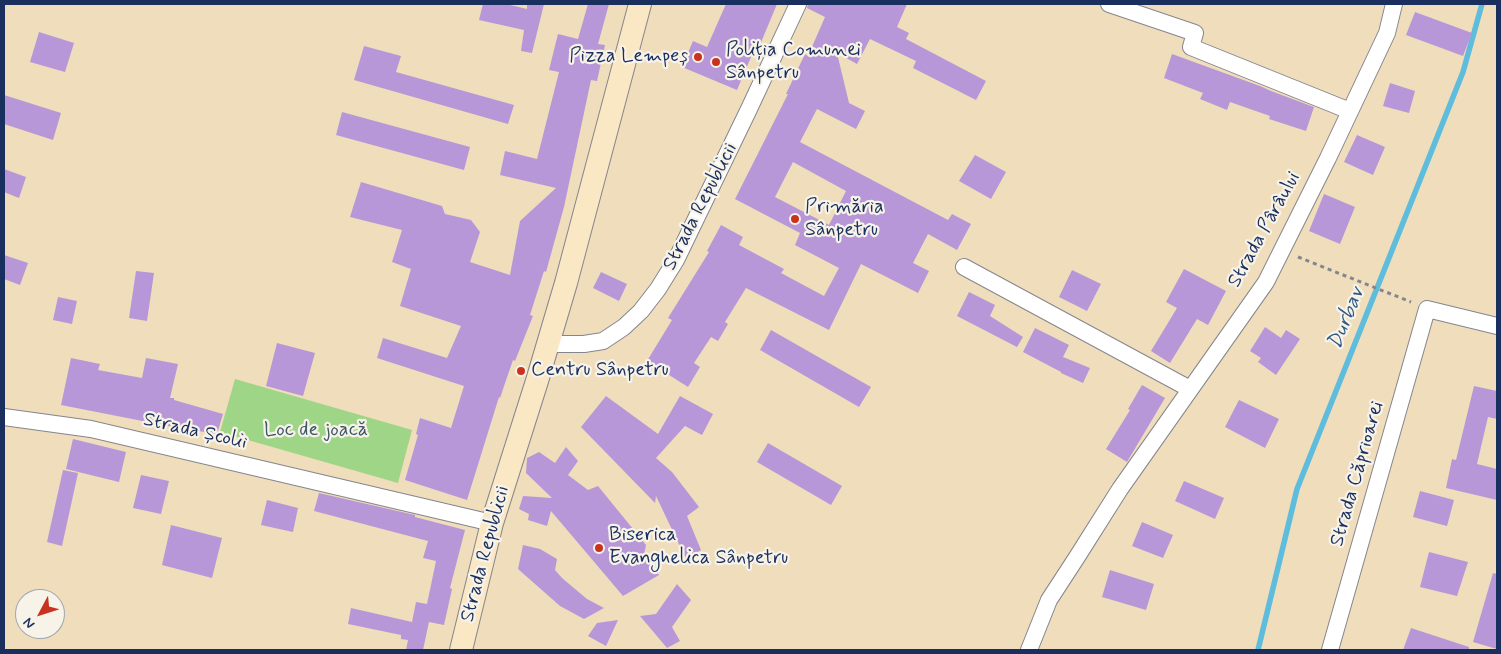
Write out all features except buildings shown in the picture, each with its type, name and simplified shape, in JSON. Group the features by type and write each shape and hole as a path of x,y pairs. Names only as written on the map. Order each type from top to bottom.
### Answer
{"main road":[{"name":"Strada Republicii","path":"461,650 492,523 548,344 640,4"}],"street":[{"name":"Strada Republicii","path":"548,344 584,344 603,341 624,327 641,311 658,289 676,260 798,4"},
{"path":"1108,4 1195,33 1191,48 1350,111"},
{"name":"Strada Pârâului","path":"1030,650 1049,600 1120,489 1266,282 1387,33 1394,4"},
{"path":"964,267 1190,388"},
{"name":"Strada Căprioarei","path":"1330,650 1426,309 1497,326"},
{"name":"Strada Școlii","path":"4,417 91,429 492,523"}],"path":[{"path":"1308,262 1398,296"}],"green space":[{"name":"Loc de joacă","path":"235,379 412,430 398,483 220,432"}],"waterway":[{"name":"Durbav","path":"1258,650 1297,489 1463,72 1482,4"}],"place":[{"name":"Pizza Lempeș","path":"698,57"},
{"name":"Poliția Comunei Sânpetru","path":"716,62"},
{"name":"Primăria Sânpetru","path":"795,219"},
{"name":"Centru Sânpetru","path":"521,371"},
{"name":"Biserica Evanghelica Sânpetru","path":"599,548"}]}
